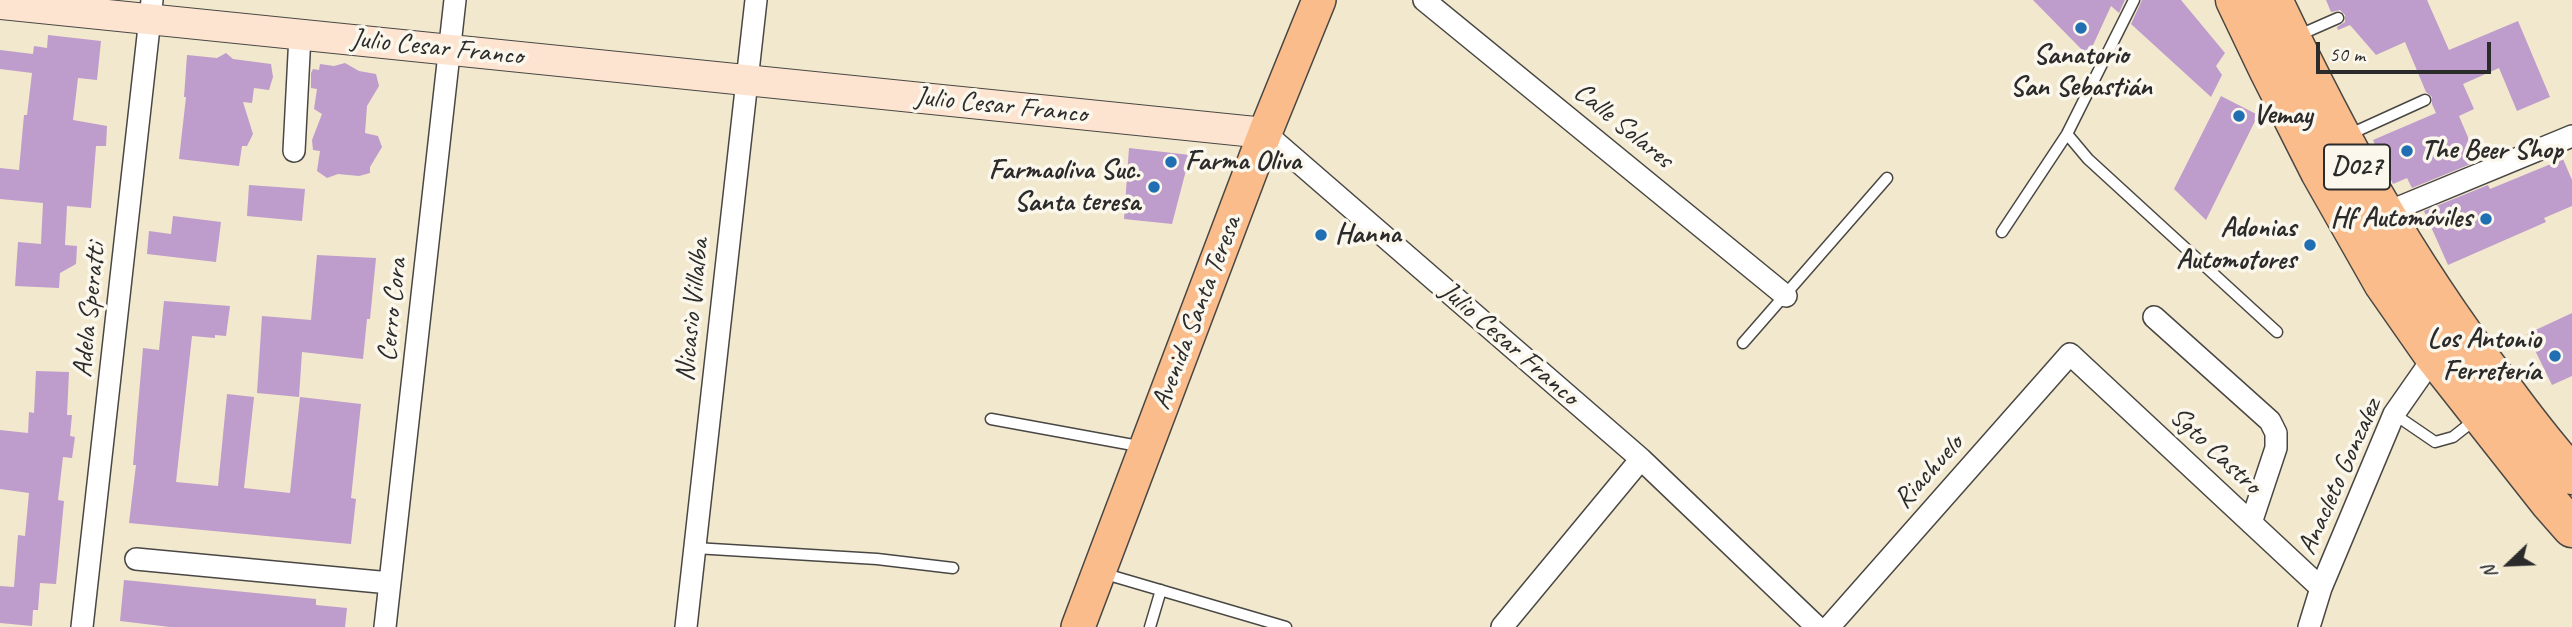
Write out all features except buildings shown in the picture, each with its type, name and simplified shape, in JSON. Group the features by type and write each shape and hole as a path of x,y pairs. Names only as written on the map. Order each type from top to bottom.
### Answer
{"highway":[{"name":"D027","path":"2235,0 2350,228 2383,283 2445,341 2572,475"},
{"name":"D027","path":"2273,0 2343,142 2384,214 2481,415 2572,528"}],"main road":[{"name":"Avenida Santa Teresa","path":"1078,627 1265,133 1319,0"}],"street":[{"name":"Cerro Cora","path":"385,627 455,0"},
{"name":"Nicasio Villalba","path":"686,627 756,0"},
{"name":"Calle Solares","path":"1424,0 1786,296"},
{"name":"Julio Cesar Franco","path":"0,4 152,10 300,34 1265,133 1641,459 1817,627"},
{"name":"Adela Speratti","path":"82,627 152,10"},
{"path":"294,151 300,34"},
{"path":"2384,214 2572,136"},
{"path":"2154,317 2270,422 2276,433 2276,448 2251,523"},
{"name":"Anacleto Gonzalez","path":"2309,627 2321,588 2394,415 2445,341"},
{"name":"Sgto Castro","path":"2070,354 2321,588"},
{"name":"Riachuelo","path":"1829,627 2070,354"},
{"path":"1502,627 1641,459"},
{"path":"136,559 390,583"}],"lane":[{"path":"2002,232 2067,134 2134,0"},
{"path":"2292,39 2338,18"},
{"path":"2343,142 2359,130 2425,100"},
{"path":"2067,134 2088,159 2277,331"},
{"path":"1743,343 1887,178"},
{"path":"2394,415 2435,442 2453,437 2481,415"},
{"path":"990,419 1146,447"},
{"path":"695,548 877,559 953,568"},
{"path":"1099,573 1286,627"},
{"path":"1150,627 1161,590"}],"place":[{"name":"Sanatorio San Sebastián","path":"2081,28"},
{"name":"Vemay","path":"2239,116"},
{"name":"The Beer Shop","path":"2407,151"},
{"name":"Farma Oliva","path":"1171,162"},
{"name":"Farmaoliva Suc. Santa teresa","path":"1154,187"},
{"name":"Hf Automóviles","path":"2486,219"},
{"name":"Hanna","path":"1321,235"},
{"name":"Adonias Automotores","path":"2310,245"},
{"name":"Los Antonio Ferretería","path":"2555,356"}]}
